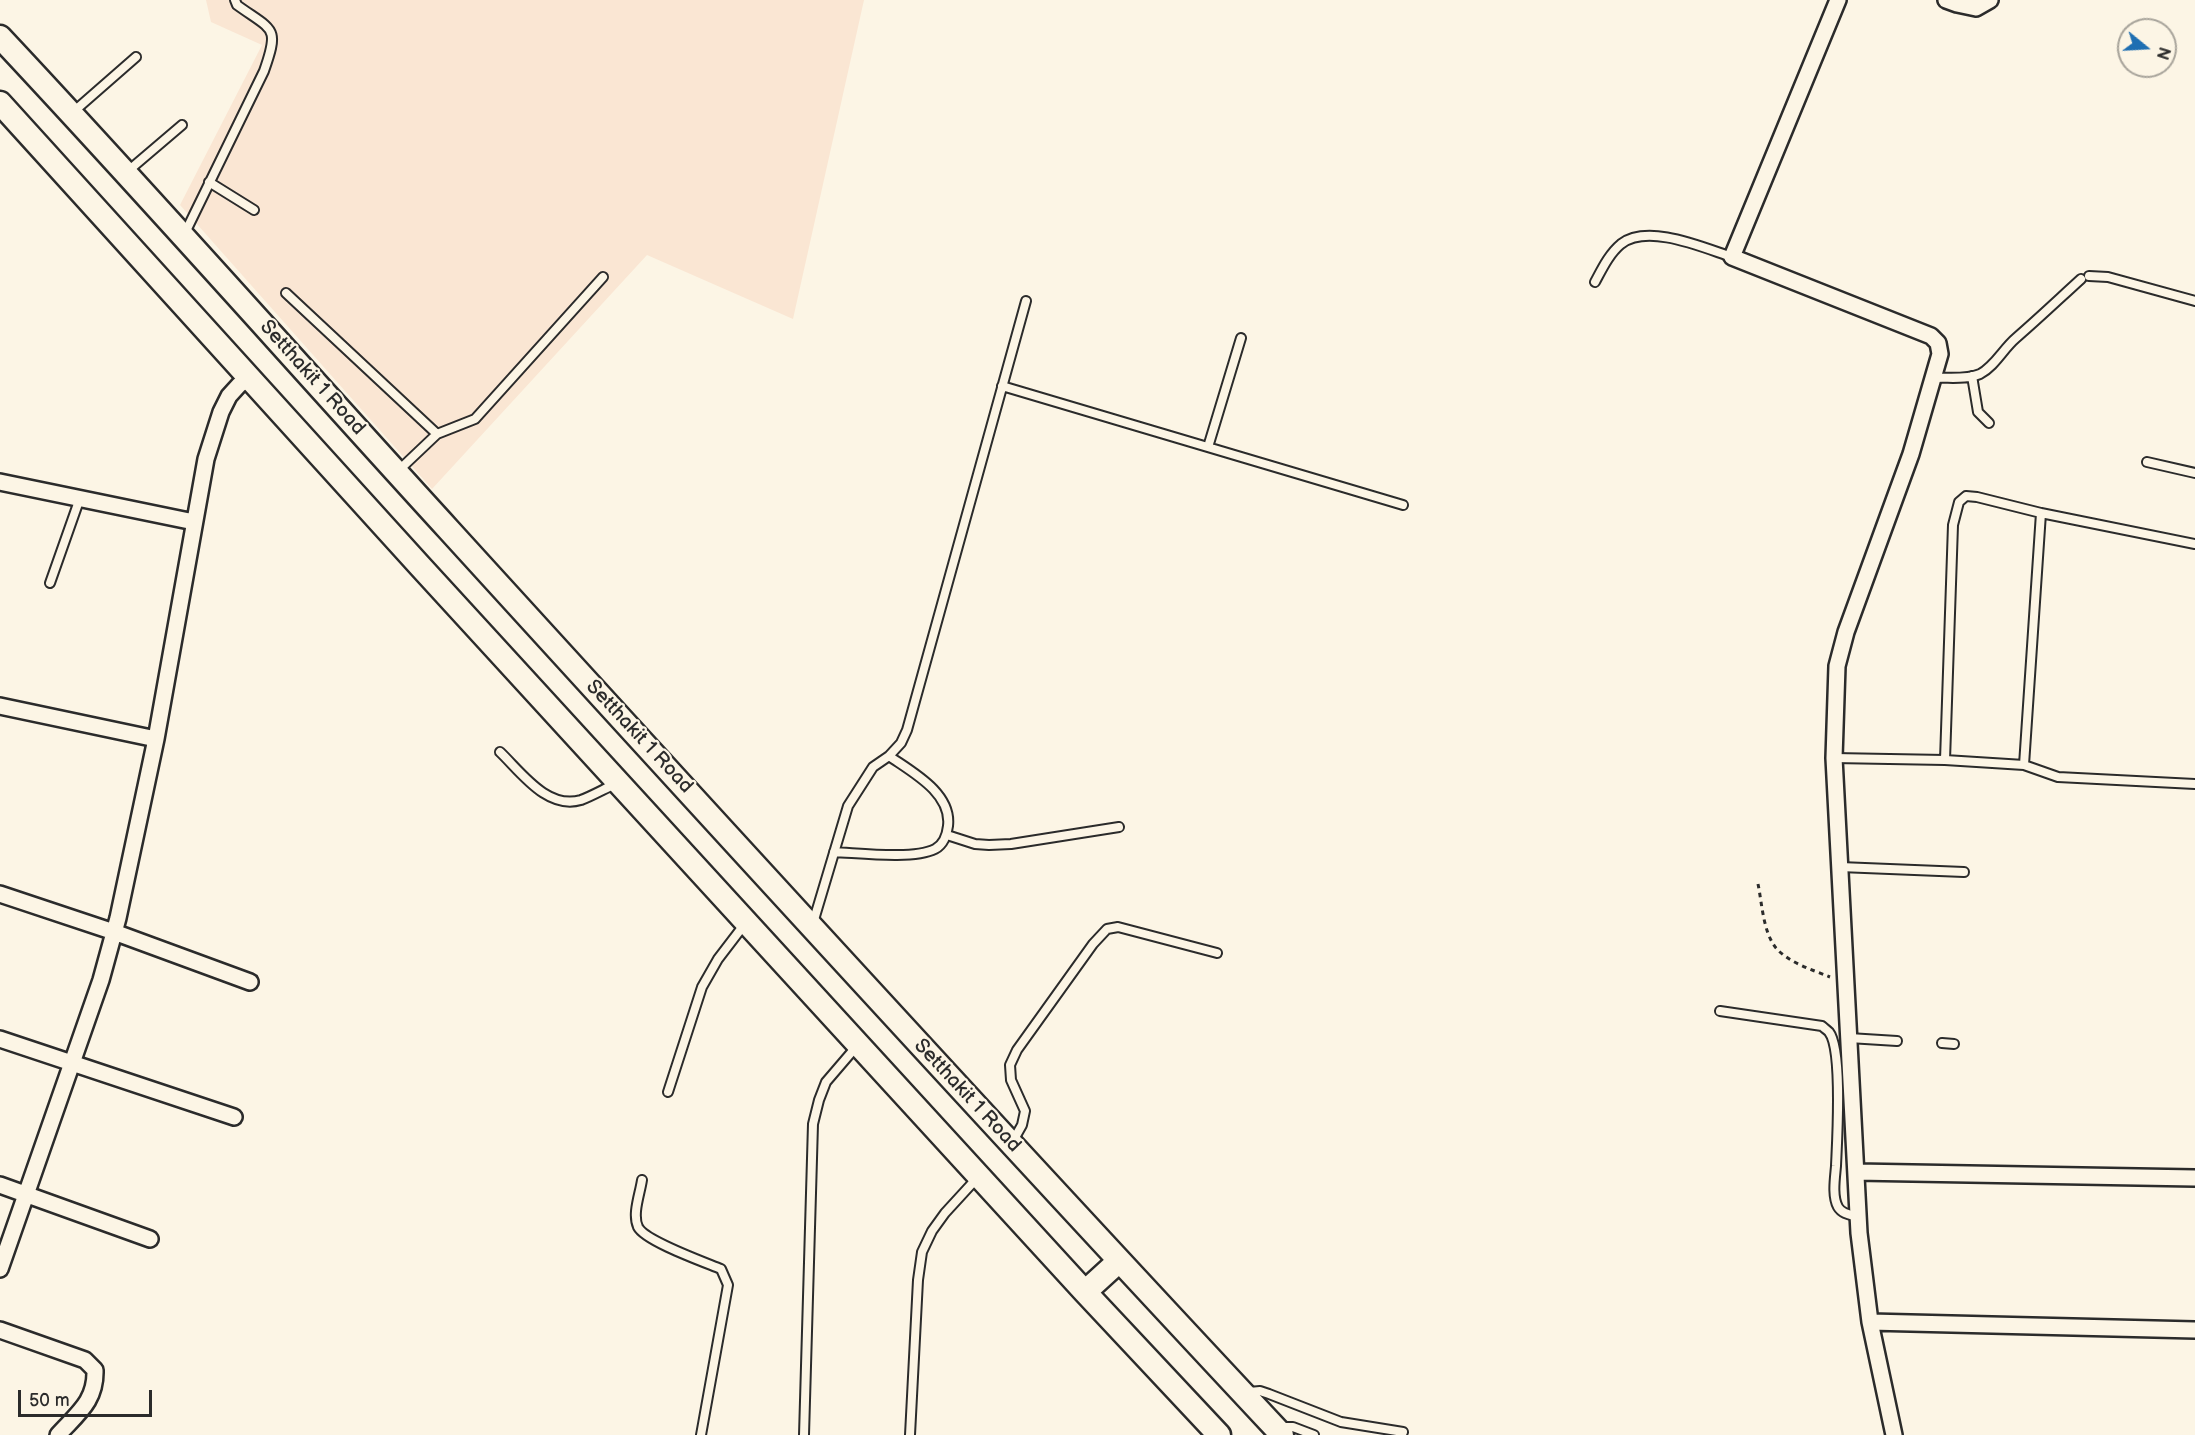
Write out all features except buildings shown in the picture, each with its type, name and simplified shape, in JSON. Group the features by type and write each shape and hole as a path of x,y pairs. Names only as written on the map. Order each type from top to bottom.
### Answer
{"main road":[{"name":"Setthakit 1 Road","path":"0,37 72,113 1011,1145 1279,1432"},
{"path":"0,103 618,782 1219,1435"},
{"path":"1085,1292 1119,1262"}],"street":[{"path":"1838,0 1732,257 1931,336 1938,343 1940,354 1911,454 1846,632 1837,666 1834,758 1858,1217 1870,1322 1894,1435"},
{"path":"1946,0 1976,8 1990,0"},
{"path":"0,1269 101,980 114,932 129,873 156,739 206,459 221,412 229,396 239,385 250,378"},
{"path":"0,482 194,522"},
{"path":"0,706 156,739"},
{"path":"0,894 114,932 250,982"},
{"path":"0,1039 234,1117"},
{"path":"1856,1172 2195,1178"},
{"path":"0,1185 150,1239"},
{"path":"1870,1322 2195,1330"},
{"path":"0,1330 85,1360 95,1370 95,1385 88,1401 58,1435"}],"lane":[{"path":"183,236 264,72 273,46 273,34 266,24 234,0"},
{"path":"72,113 136,57"},
{"path":"126,173 182,124"},
{"path":"209,182 254,210"},
{"path":"1595,282 1610,256 1622,243 1638,238 1657,236 1674,239 1732,257"},
{"path":"2089,276 2108,277 2195,301"},
{"path":"397,472 438,434 475,419 603,277"},
{"path":"1934,378 1972,376 1982,373 1993,364 2014,339 2080,279"},
{"path":"286,293 438,434"},
{"path":"812,927 848,806 858,787 873,767 889,756 901,743 907,730 1026,301"},
{"path":"1208,447 1241,338"},
{"path":"1972,376 1978,412 1989,423"},
{"path":"1002,386 1402,505"},
{"path":"2147,462 2195,473"},
{"path":"1946,760 1953,525 1959,502 1966,496 1977,497 2041,513 2195,544"},
{"path":"50,583 80,498"},
{"path":"2024,765 2041,513"},
{"path":"500,752 543,793 560,801 579,800 618,782"},
{"path":"834,852 900,855 921,853 936,849 947,835 949,816 944,804 927,783 889,756"},
{"path":"1834,758 1946,760 2024,765 2058,777 2195,784"},
{"path":"947,835 975,844 1011,844 1119,827"},
{"path":"1840,867 1964,872"},
{"path":"668,1092 702,987 724,949 747,922"},
{"path":"1011,1145 1022,1125 1025,1111 1011,1080 1011,1065 1014,1058 1093,944 1107,929 1118,927 1217,953"},
{"path":"1720,1011 1822,1026 1829,1032 1833,1042 1838,1087 1836,1201 1844,1213 1858,1217"},
{"path":"1849,1038 1897,1041"},
{"path":"1942,1043 1954,1044"},
{"path":"804,1435 813,1124 826,1082 859,1044"},
{"path":"910,1435 918,1280 922,1252 932,1231 945,1213 980,1176"},
{"path":"642,1180 636,1212 638,1227 647,1238 721,1269 728,1285 701,1435"},
{"path":"1243,1393 1260,1391 1341,1422 1402,1432"},
{"path":"1279,1432 1293,1427 1314,1435"}],"path":[{"path":"1758,884 1767,928 1776,947 1798,963 1846,983"}],"shaded area":[{"path":"206,0 864,0 793,319 647,255 432,489 180,205 262,45 211,22"}]}
